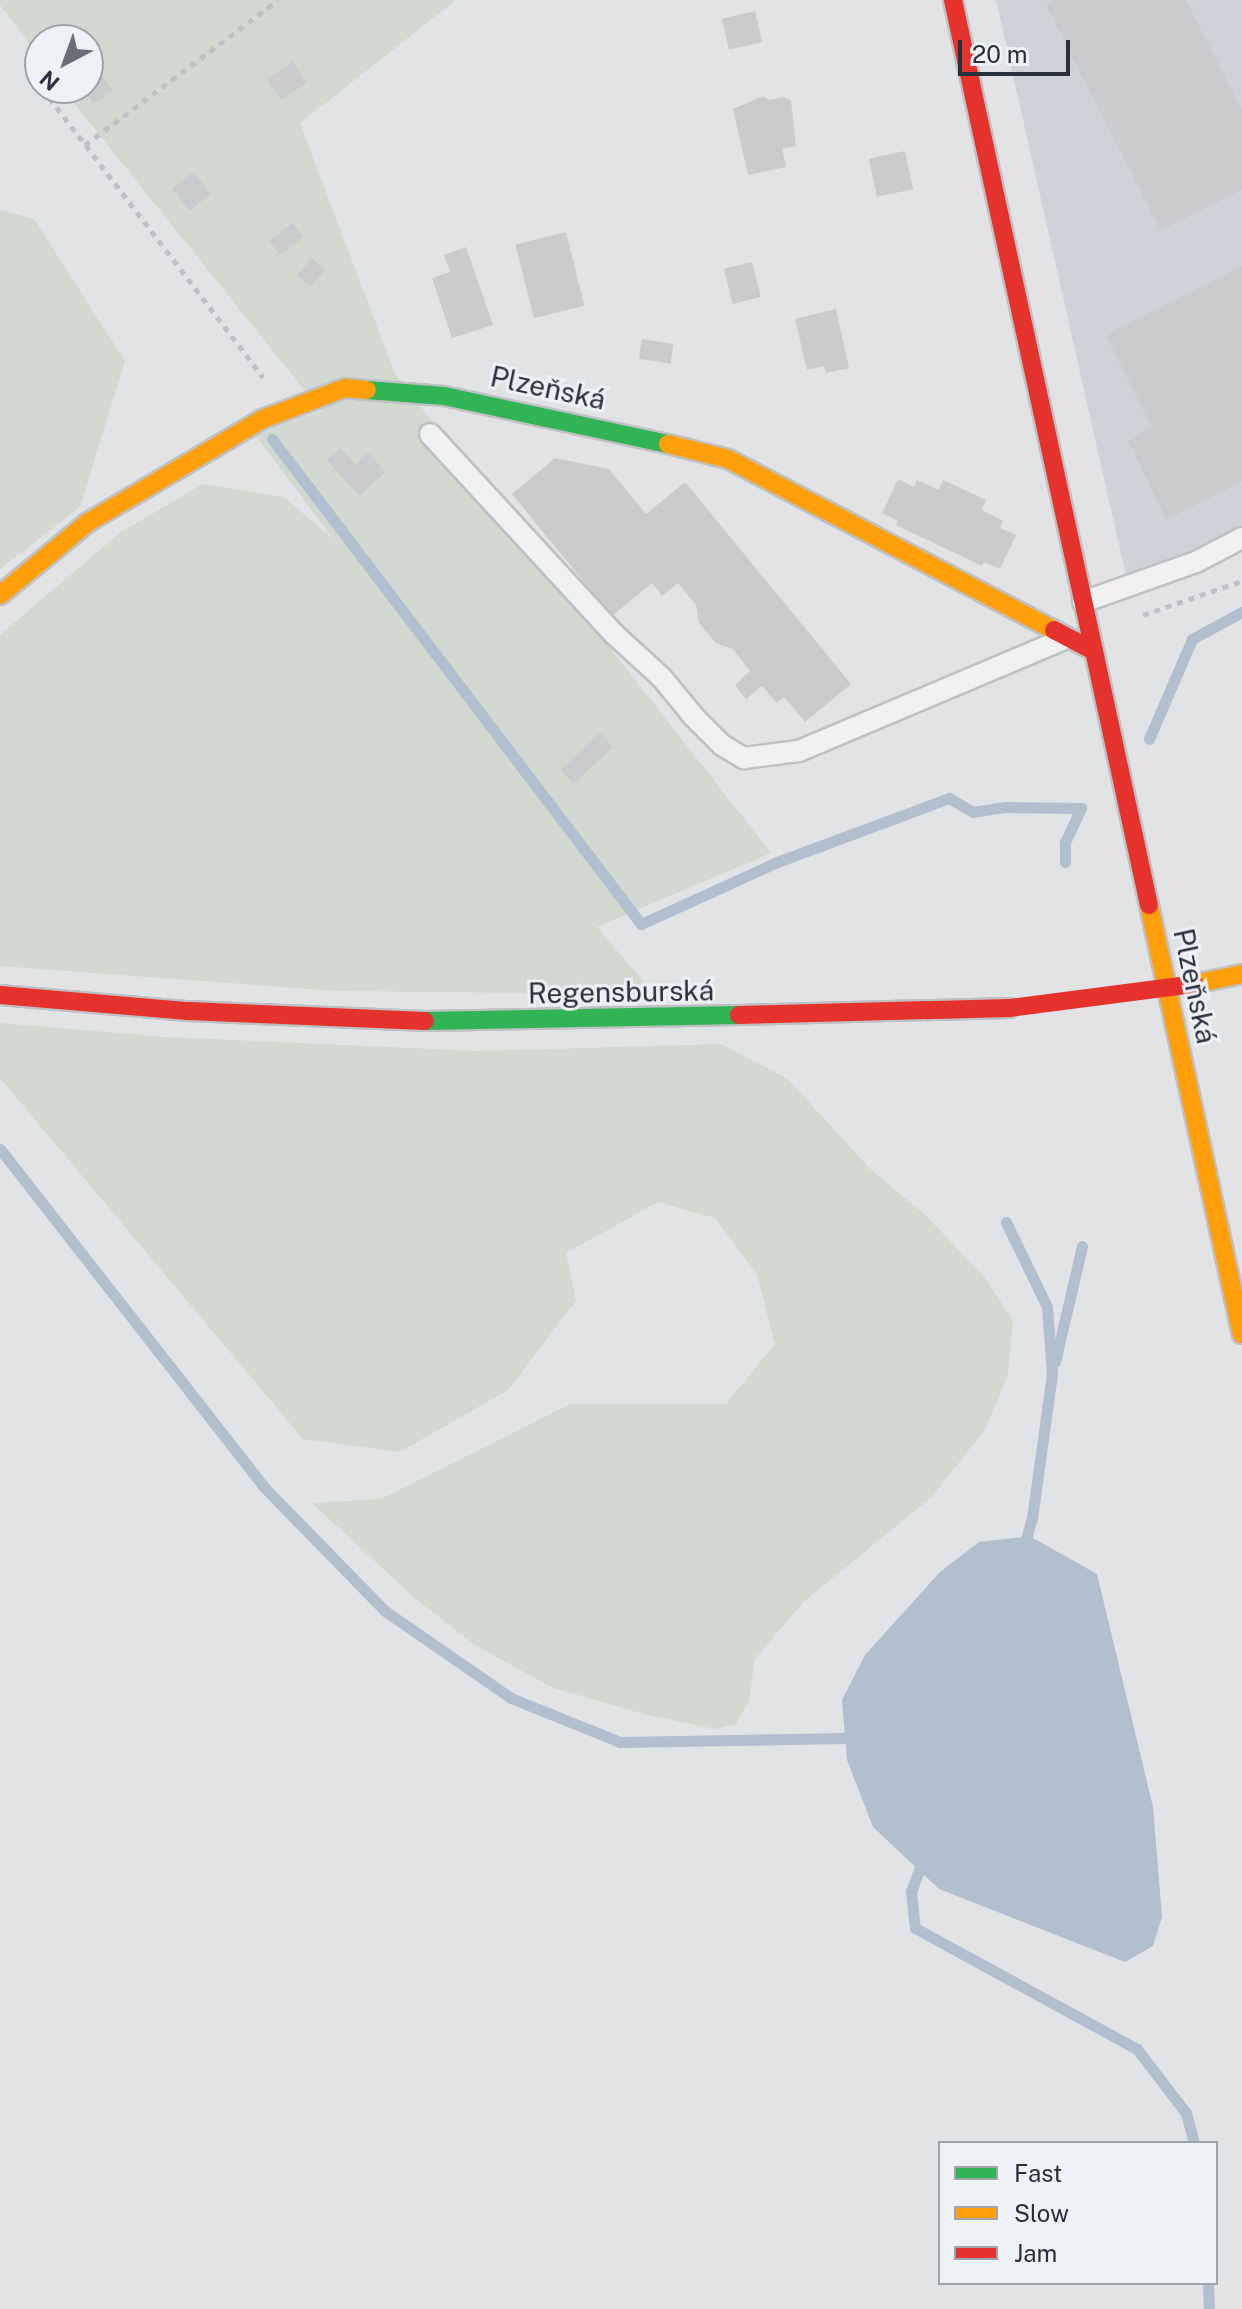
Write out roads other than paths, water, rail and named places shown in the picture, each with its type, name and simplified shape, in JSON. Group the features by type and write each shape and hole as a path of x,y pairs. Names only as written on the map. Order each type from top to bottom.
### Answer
{"street":[{"name":"Plzeňská","path":"953,0 1242,1334"},
{"name":"Plzeňská","path":"0,595 87,523 263,419 345,388 444,396 563,419 728,459 1094,651"},
{"name":"Regensburská","path":"0,995 273,1016 566,1023 997,1009 1194,984 1242,974"},
{"path":"1194,984 1242,985"}],"lane":[{"path":"430,434 614,634 662,678 694,717 722,745 744,758 799,751 1068,637"},
{"path":"1083,602 1196,562 1242,538"}],"water":[{"path":"1033,1538 1097,1574 1153,1807 1162,1917 1153,1946 1125,1962 939,1889 873,1827 847,1760 842,1700 865,1655 940,1572 979,1542"}],"waterway":[{"path":"272,439 641,924 777,862 949,798 973,812 1004,807 1081,808 1065,842 1065,862"},
{"path":"1149,739 1192,639 1242,612"},
{"path":"0,1149 263,1486 385,1611 511,1698 620,1742 859,1738"},
{"path":"1006,1222 1047,1307 1052,1374 1032,1518 1023,1549"},
{"path":"1055,1362 1082,1246"},
{"path":"924,1856 911,1891 915,1928 1137,2049 1186,2113 1193,2141"},
{"path":"1208,2285 1209,2309"}]}
